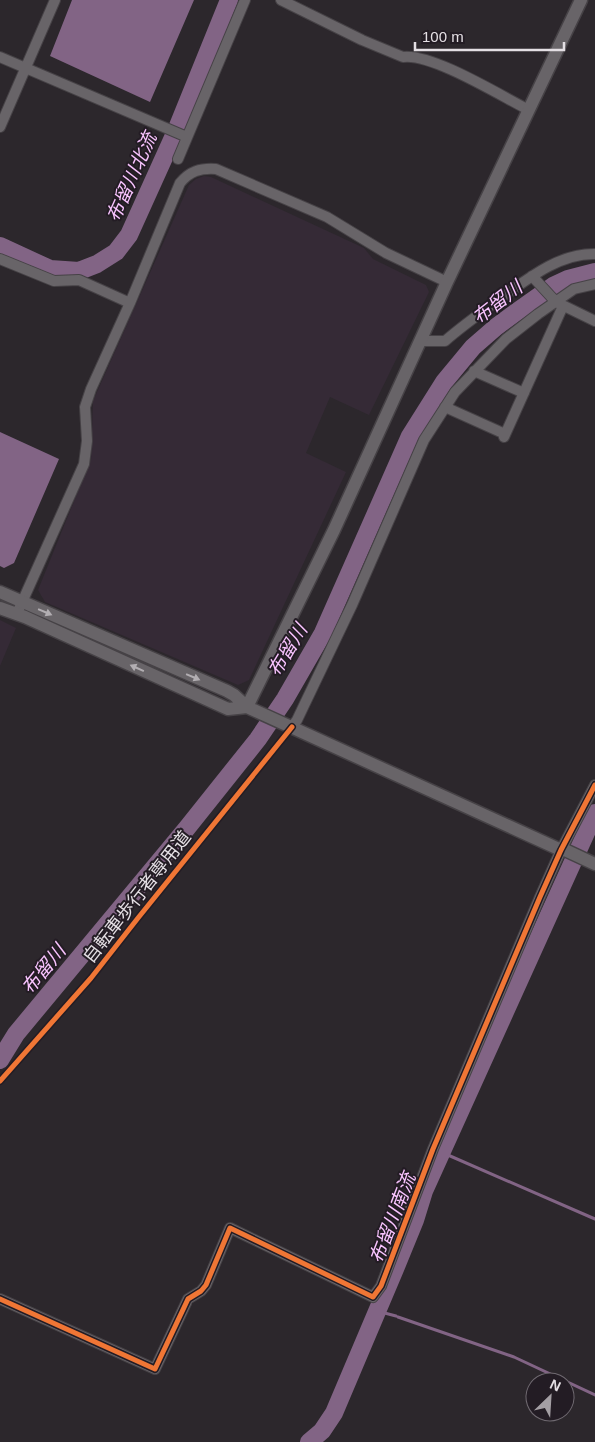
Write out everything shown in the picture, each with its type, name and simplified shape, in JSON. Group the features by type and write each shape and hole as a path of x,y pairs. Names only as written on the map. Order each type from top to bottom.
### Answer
{"street":[{"path":"0,127 55,0"},
{"path":"178,159 245,0"},
{"path":"281,0 362,40 403,57 410,56 435,63 529,110"},
{"path":"251,709 447,282 580,0"},
{"path":"0,57 187,137"},
{"path":"17,614 84,464 87,441 85,407 90,389 130,304 180,183 187,175 199,169 216,169 327,217 386,253 447,282"},
{"path":"420,341 445,341 562,260 582,254 595,254"},
{"path":"0,259 54,281 79,280 130,304"},
{"path":"534,278 558,302 595,321"},
{"path":"288,726 297,720 352,605 424,440 455,392 506,339 538,314 558,302 574,289 595,284"},
{"path":"445,407 505,436 524,393 558,302"},
{"path":"474,371 524,393"},
{"path":"0,592 227,691 251,709 595,864"},
{"path":"0,608 228,709 251,709"},
{"path":"0,1299 155,1369 188,1299 201,1291 206,1285 230,1228 373,1297 381,1286 433,1149 563,850 595,785"}],"shaded area":[{"path":"72,0 194,0 150,102 50,56"},
{"path":"204,176 211,177 364,248 373,259 426,285 429,292 369,415 330,397 306,453 346,472 249,680 238,685 45,602 38,590 91,459 93,401 189,185 196,179"},
{"path":"0,432 59,459 14,563 4,568 0,566"},
{"path":"0,620 16,628 0,666"}],"waterway":[{"name":"布留川北流","path":"0,246 50,269 79,271 97,264 116,252 129,235 176,131 229,0"},
{"name":"布留川","path":"0,1060 16,1034 187,828 258,739 285,699 323,633 410,436 444,382 473,347 515,313 553,286 568,279 595,272"},
{"name":"布留川南流","path":"309,1442 322,1431 334,1413 415,1220 424,1191 595,813"},
{"path":"441,1152 595,1219"},
{"path":"377,1311 396,1316"},
{"path":"398,1317 514,1357 595,1395"}],"cycle path":[{"name":"自転車歩行者専用道","path":"0,1081 91,978 292,727"},
{"path":"0,1299 155,1369 188,1299 201,1291 206,1285 230,1228 373,1297 381,1286 433,1149 540,897 561,850 595,785"}]}
